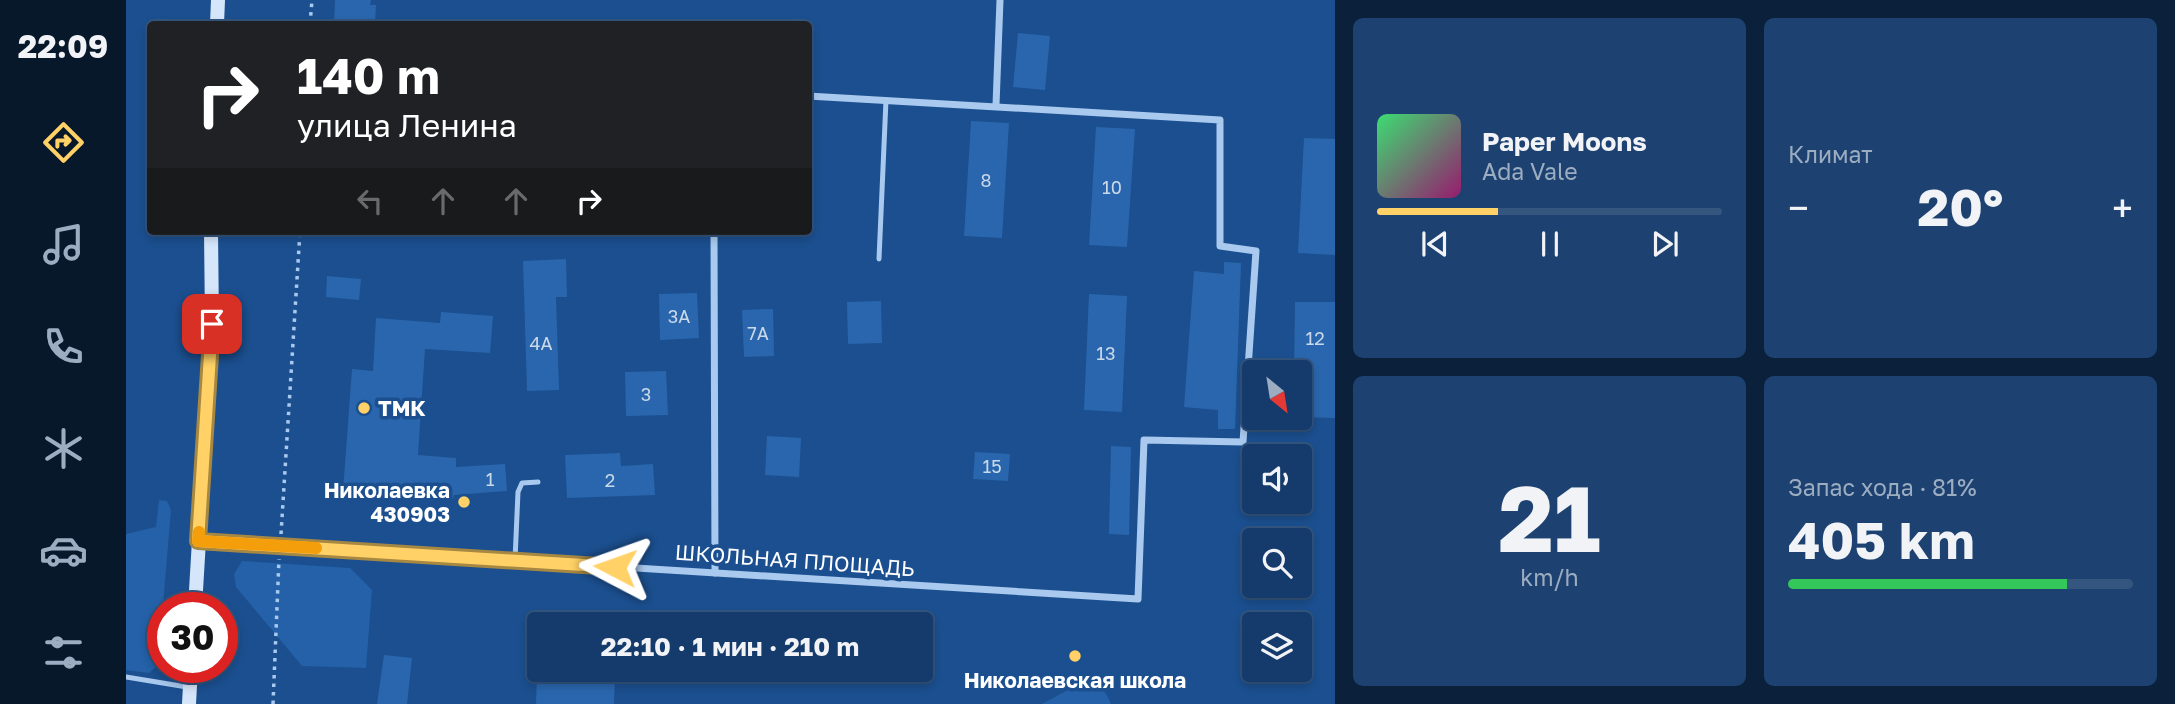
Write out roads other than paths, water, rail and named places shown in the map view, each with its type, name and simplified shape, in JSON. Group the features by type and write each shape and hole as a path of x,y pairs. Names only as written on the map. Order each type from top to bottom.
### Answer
{"main road":[{"path":"217,21 218,0"},
{"path":"196,592 212,324 211,235"},
{"path":"189,704 190,683"}],"street":[{"path":"812,96 996,105 1000,0"},
{"name":"ШКОЛЬНАЯ ПЛОЩАДЬ","path":"198,541 1138,599 1144,440 1243,442 1256,251 1220,246 1220,120 996,105"},
{"path":"714,235 715,573"}],"lane":[{"path":"879,259 886,100"},
{"path":"515,561 518,492 522,483 538,482"},
{"path":"126,677 190,688"}],"place":[{"name":"ТМК","path":"364,408"},
{"name":"Николаевка 430903","path":"464,502"},
{"name":"Николаевская школа","path":"1075,656"}]}
